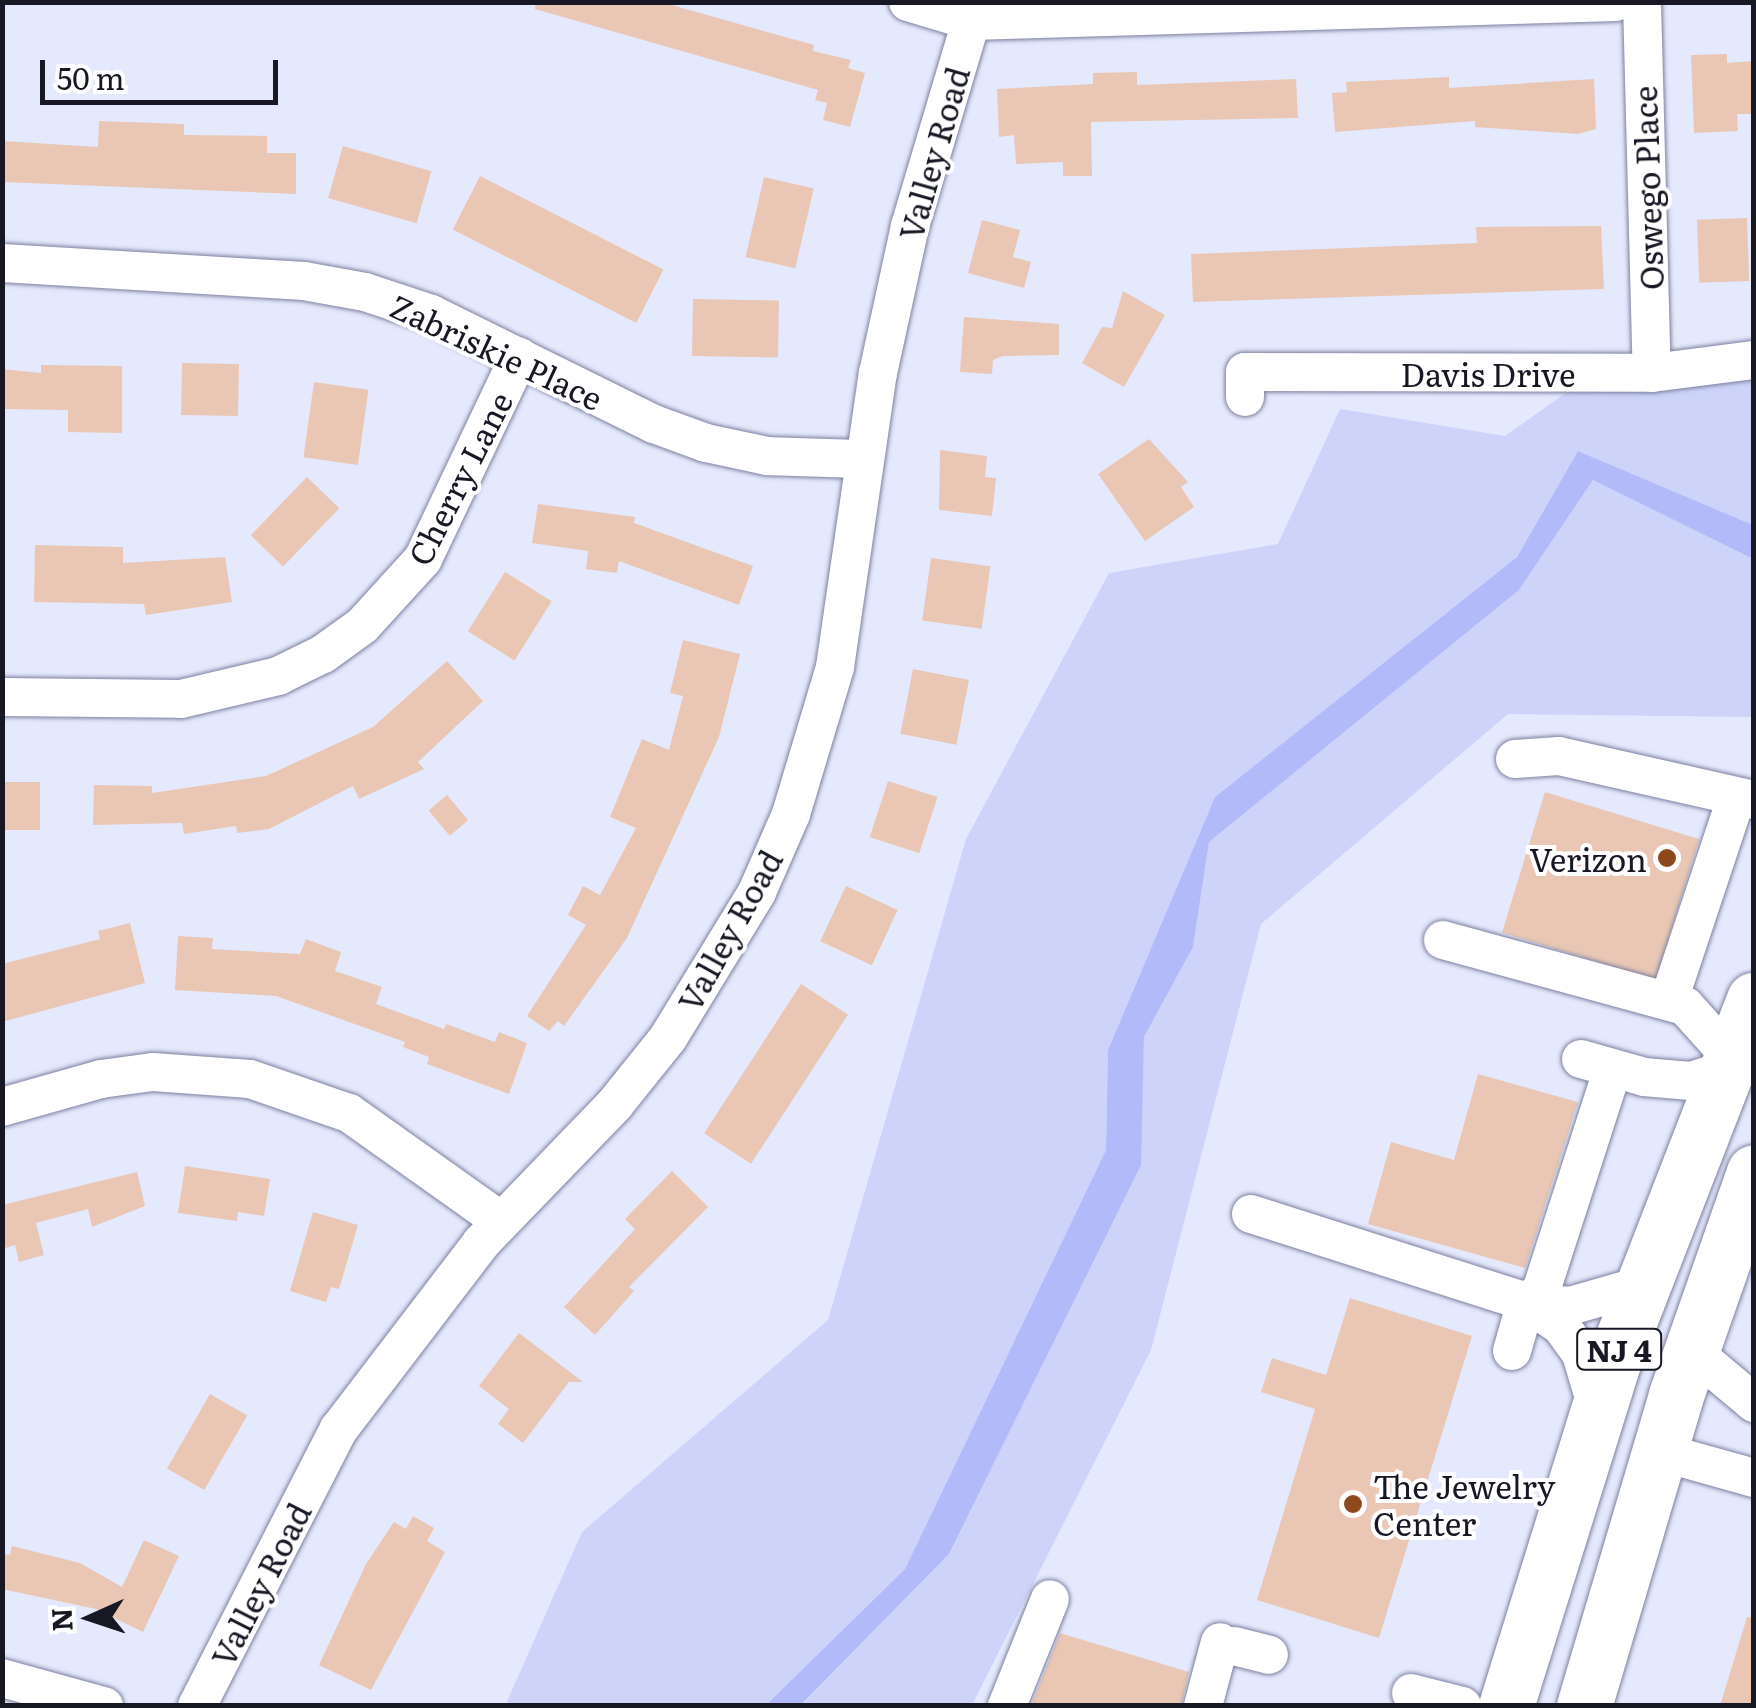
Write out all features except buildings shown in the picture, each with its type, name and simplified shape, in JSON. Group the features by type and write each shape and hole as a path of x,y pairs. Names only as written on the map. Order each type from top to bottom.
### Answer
{"highway":[{"name":"NJ 4","path":"1487,1705 1643,1284 1754,1000"},
{"name":"NJ 4","path":"1584,1706 1692,1351 1754,1172"}],"street":[{"path":"908,2 972,21 1616,2"},
{"name":"Oswego Place","path":"1642,2 1652,373"},
{"name":"Valley Road","path":"197,1706 339,1429 501,1221 615,1104 668,1038 756,892 790,814 835,667 865,459 910,226 972,21"},
{"name":"Zabriskie Place","path":"2,264 304,281 431,314 654,424 706,442 767,456 865,459"},
{"name":"Cherry Lane","path":"2,697 181,699 278,676 323,654 363,625 423,560 519,357"},
{"name":"Davis Drive","path":"1246,396 1245,372 1652,373 1754,360"},
{"path":"1515,758 1559,756 1745,799 1669,1000"},
{"path":"1443,940 1669,1000 1707,1023 1729,1063 1691,1081 1597,1063 1541,1291 1526,1302 1512,1350"},
{"path":"2,1106 152,1072 250,1079 349,1114 501,1221"},
{"path":"1251,1214 1526,1302 1570,1306 1643,1284"},
{"path":"1526,1302 1560,1326 1580,1354 1598,1411"},
{"path":"1692,1351 1754,1403"},
{"path":"1661,1452 1754,1478"},
{"path":"1007,1706 1050,1598"},
{"path":"1203,1706 1241,1647"},
{"path":"2,1678 104,1706"},
{"path":"1411,1693 1487,1705"}],"shaded area":[{"path":"1753,354 1753,525 1578,451 1517,557 1215,797 1108,1050 1106,1150 905,1569 766,1705 505,1706 582,1532 828,1320 966,839 1109,573 1278,544 1340,409 1505,436 1614,359"},
{"path":"1593,480 1753,559 1753,717 1508,714 1261,924 1151,1350 972,1705 801,1706 949,1554 1140,1165 1144,1037 1193,947 1209,842 1519,590"}],"water":[{"path":"1578,451 1753,525 1753,559 1593,480 1519,590 1209,842 1193,947 1144,1037 1141,1165 949,1554 801,1705 766,1705 905,1569 1106,1150 1108,1050 1215,797 1517,557"}],"place":[{"name":"Verizon","path":"1667,858"},
{"name":"The Jewelry Center","path":"1353,1504"}]}
